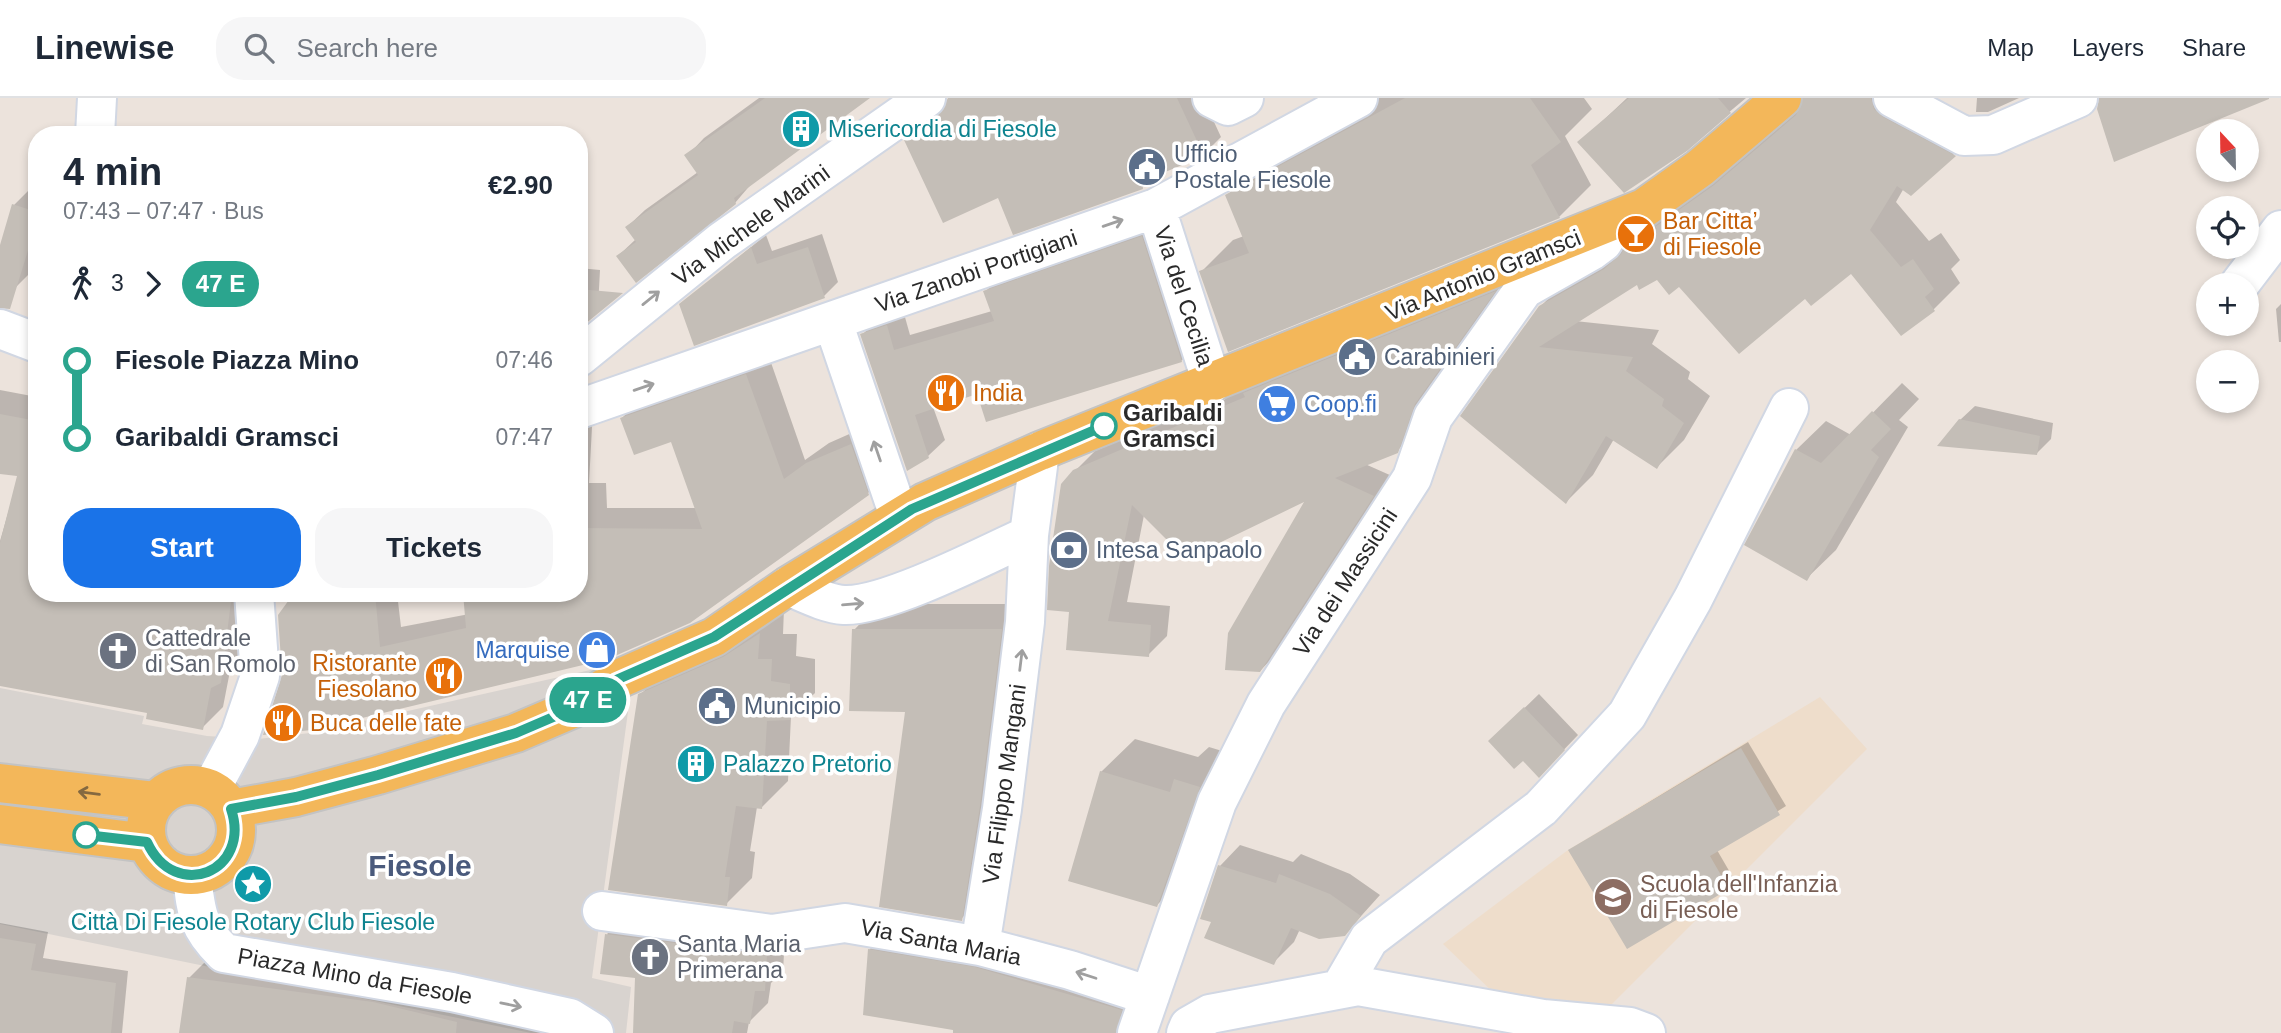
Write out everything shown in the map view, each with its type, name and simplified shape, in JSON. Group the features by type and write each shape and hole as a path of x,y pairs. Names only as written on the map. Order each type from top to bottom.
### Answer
{"main road":[{"name":"Via Antonio Gramsci","path":"221,799 333,788 516,733 572,709 633,672 714,637 788,586 899,516 1040,451 1615,222 1670,191 1782,98"},
{"path":"0,783 156,801"},
{"path":"182,786 221,799 236,834 226,859 217,868 192,876 164,867 153,856 147,842 147,821 156,801 168,791 182,786"},
{"path":"0,824 147,842"}],"street":[{"path":"95,126 97,98"},
{"name":"Via Michele Marini","path":"588,350 722,241 926,98"},
{"path":"1212,98 1228,106 1244,98"},
{"name":"Via Zanobi Portigiani","path":"588,406 1156,208 1358,98"},
{"path":"1893,98 1964,136 1993,135 2078,98"},
{"name":"Via del Cecilia","path":"1156,208 1212,383"},
{"name":"Via dei Massicini","path":"1137,1033 1217,802 1266,704 1412,478 1433,417 1524,289 1591,251 1603,242 1615,222"},
{"path":"2248,273 2281,230"},
{"path":"833,322 899,516"},
{"path":"0,329 28,340"},
{"path":"0,344 28,343"},
{"path":"1340,989 1369,939 1541,808 1627,715 1693,599 1788,408"},
{"name":"Via Filippo Mangani","path":"980,946 1002,809 1026,622 1029,535 1040,451"},
{"path":"788,586 843,605 867,603 900,592 1029,535"},
{"path":"221,799 260,676 259,602"},
{"name":"Piazza Mino da Fiesole","path":"192,876 195,909 204,934 224,953 452,992 582,1025"},
{"name":"Via Santa Maria","path":"602,911 772,934 845,923 980,946 1070,970 1150,996"},
{"path":"1188,1031 1210,1014 1358,986 1543,1019 1630,1027 1646,1033"}],"shaded area":[{"path":"635,660 592,978 631,987 626,1033 531,1033 0,924 0,688 144,716 142,724 207,736 258,739 310,733"},
{"name":"Scuola dell'Infanzia di Fiesole","path":"1820,697 1867,749 1601,1015 1499,998 1443,944 1568,850"}],"building":[{"path":"765,98 870,98 734,198 736,204 636,283 616,256 636,242 625,227 698,175 684,155"},
{"path":"948,98 1177,98 1204,156 1141,182 1143,189 1013,235 998,198 943,223 904,140 939,115"},
{"path":"1405,98 1530,98 1561,142 1531,165 1560,218 1228,352 1199,271 1249,253 1225,195"},
{"path":"1629,98 1718,98 1731,113 1687,151 1624,193 1577,142"},
{"path":"1803,98 1871,98 1874,109 1883,117 1956,156 1911,196 1897,186 1870,230 1901,267 1913,259 1934,289 1925,297 1935,311 1901,336 1851,274 1811,306 1805,299 1739,354 1679,287 1669,295 1657,280 1639,290 1637,285 1539,347 1633,357 1626,371 1664,399 1662,406 1684,423 1657,469 1606,436 1566,504 1460,416 1539,306 1604,269 1621,254 1631,237 1657,229 1655,227 1714,185 1796,115"},
{"path":"2099,98 2269,98 2220,119 2196,119 2196,129 2114,162 2097,109"},
{"path":"12,204 28,209 28,250 10,309 0,308 0,245"},
{"path":"1142,236 1182,362 986,422 977,394 915,415 929,458 907,471 860,334 887,325 894,350 994,321 983,291"},
{"path":"751,247 757,264 808,247 825,298 694,346 679,304"},
{"path":"588,290 623,293 588,322"},
{"path":"1496,291 1415,404 1398,453 1335,478 1374,496 1260,672 1225,670 1228,633 1304,502 1186,559 1132,505 1108,621 1151,625 1149,657 1066,650 1069,612 1047,610 1049,566 1061,484 1073,470 1245,397 1243,393"},
{"path":"746,374 784,479 806,463 851,444 869,495 690,623 608,659 312,730 263,735 282,675 278,615 287,602 376,602 380,647 466,628 464,602 588,602 588,528 702,529 671,442 634,455 620,418"},
{"path":"1872,411 1891,429 1871,450 1879,457 1807,581 1744,545 1795,449 1821,463"},
{"name":"Cattedrale di San Romolo","path":"0,414 28,419 28,602 231,602 221,683 211,688 203,730 146,719 147,713 0,686 0,543 17,476 0,474"},
{"path":"1959,419 2040,436 2037,455 1937,446"},
{"path":"852,629 1002,629 980,806 962,921 879,907 905,712 849,711"},
{"name":"Palazzo Pretorio","path":"760,633 758,659 772,659 771,681 790,684 790,720 767,721 762,809 736,806 725,877 730,877 727,906 608,890 638,694 723,657"},
{"path":"1524,707 1565,750 1539,778 1523,761 1514,769 1488,741"},
{"path":"1741,748 1780,815 1710,856 1729,889 1627,949 1568,850"},
{"path":"1100,771 1170,792 1174,779 1200,787 1157,907 1068,881"},
{"path":"1218,865 1276,883 1279,874 1330,894 1361,916 1345,936 1319,939 1291,928 1274,965 1204,938 1211,922 1200,919"},
{"path":"605,934 767,955 765,991 755,991 750,1024 734,1021 732,1033 633,1033 635,978 600,974"},
{"path":"0,938 36,944 31,970 116,983 111,1033 0,1033"},
{"path":"868,949 975,967 1122,1010 1116,1033 953,1033 953,1030 863,1015"},
{"path":"187,977 373,1002 457,1022 456,1033 179,1033"}],"bus line":[{"path":"86,835 147,842 153,856 164,867 192,876 205,873 217,868 233,847 236,834 231,809 296,797 378,775 516,733 572,709 616,680 690,650 714,637 788,586 912,509 1040,451 1104,426"}],"place":[{"name":"Misericordia di Fiesole","path":"801,129"},
{"name":"Ufficio Postale Fiesole","path":"1147,167"},
{"name":"Bar Citta’ di Fiesole","path":"1636,234"},
{"name":"Carabinieri","path":"1357,357"},
{"name":"India","path":"946,393"},
{"name":"Coop.fi","path":"1277,404"},
{"name":"Garibaldi Gramsci","path":"1104,426"},
{"name":"Intesa Sanpaolo","path":"1069,550"},
{"name":"Marquise","path":"597,650"},
{"name":"Cattedrale di San Romolo","path":"118,651"},
{"name":"Ristorante Fiesolano","path":"444,676"},
{"name":"Municipio","path":"717,706"},
{"name":"Buca delle fate","path":"283,723"},
{"name":"Palazzo Pretorio","path":"696,764"},
{"name":"Città Di Fiesole Rotary Club Fiesole","path":"253,884"},
{"name":"Scuola dell'Infanzia di Fiesole","path":"1613,897"},
{"name":"Santa Maria Primerana","path":"650,957"}],"district":[{"name":"Fiesole","path":"420,866"}]}
